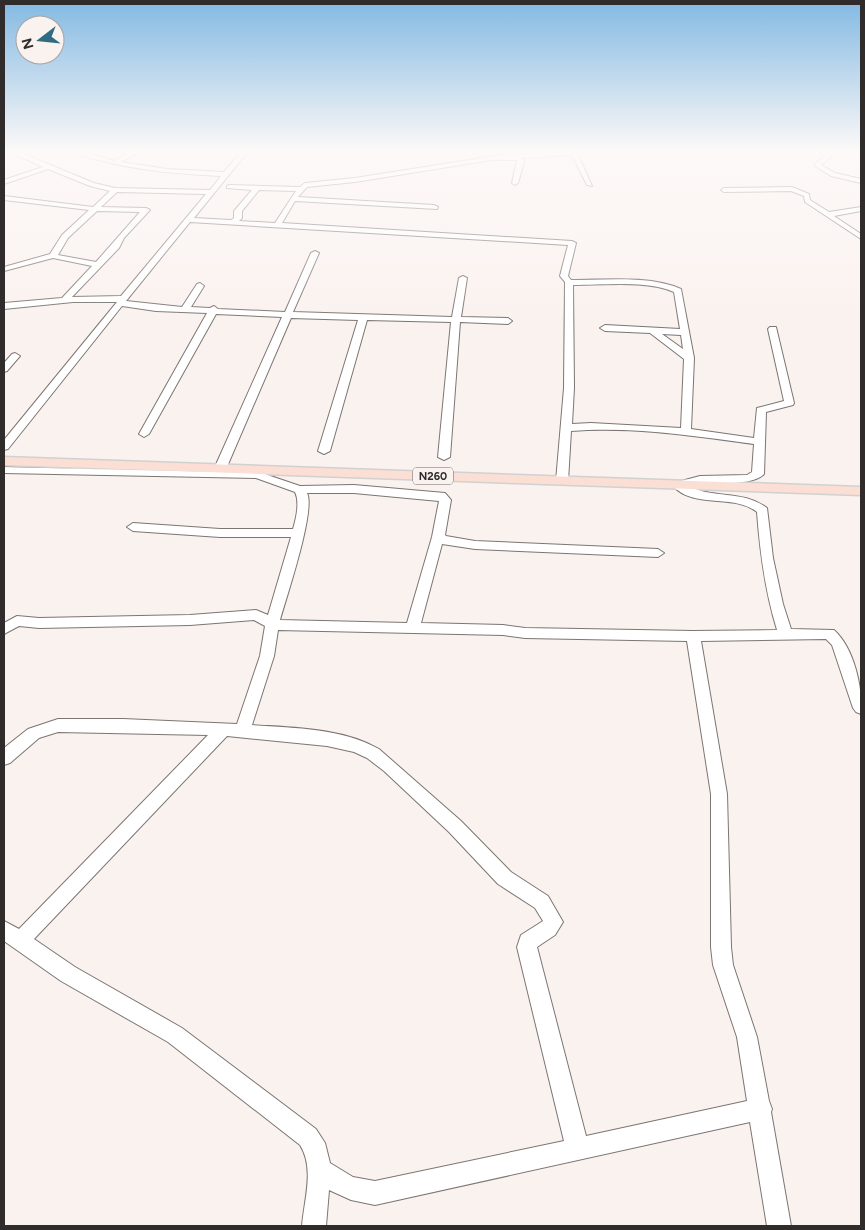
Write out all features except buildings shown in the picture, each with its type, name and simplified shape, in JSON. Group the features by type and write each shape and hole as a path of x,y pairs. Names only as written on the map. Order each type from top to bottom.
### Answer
{"main road":[{"name":"N260","path":"4,461 861,491"}],"street":[{"path":"65,299 146,210 83,207"},
{"path":"4,447 198,207"},
{"path":"234,222 238,218 238,210 240,207"},
{"path":"276,225 288,207"},
{"path":"817,207 861,237"},
{"path":"828,215 861,208"},
{"path":"53,256 62,240 96,209"},
{"path":"188,220 569,242 573,245 564,276 569,282 570,379 562,481"},
{"path":"220,469 315,253"},
{"path":"4,269 53,256 97,265"},
{"path":"444,457 456,319 464,278"},
{"path":"569,282 659,285 675,288 678,291 689,358 686,432"},
{"path":"186,308 200,286"},
{"path":"4,306 65,299 122,301 186,308 288,315 508,321"},
{"path":"144,434 214,310"},
{"path":"324,451 362,317"},
{"path":"605,328 654,332 685,332"},
{"path":"678,485 700,479 755,477 758,474 761,410 789,403 773,329"},
{"path":"654,332 689,358"},
{"path":"4,369 14,356"},
{"path":"567,428 590,426 686,432 761,442"},
{"path":"4,470 260,476"},
{"path":"241,470 298,490 354,489 441,496 446,500 438,537 412,629"},
{"path":"678,485 702,496 750,502 763,511 767,558 776,604 785,633"},
{"path":"243,730 267,656 272,624 298,533 304,506 303,497 298,490"},
{"path":"134,527 220,533 298,533"},
{"path":"438,537 444,540 475,545 658,553"},
{"path":"4,629 17,621 39,623 181,620 256,615 272,624 503,630 525,633 693,636 785,633 829,634 838,642 861,708"},
{"path":"693,636 719,794 721,947 724,965 747,1037 779,1226"},
{"path":"4,758 37,730 53,725 243,730 310,737 360,747 381,759 473,842 505,879 529,890 549,910 554,922 549,930 534,936 528,942 527,948 578,1150"},
{"path":"224,729 122,837 12,936 68,974 175,1035 308,1137 317,1151 320,1169 314,1226"},
{"path":"320,1169 342,1186 358,1192 375,1193 760,1109"}]}
